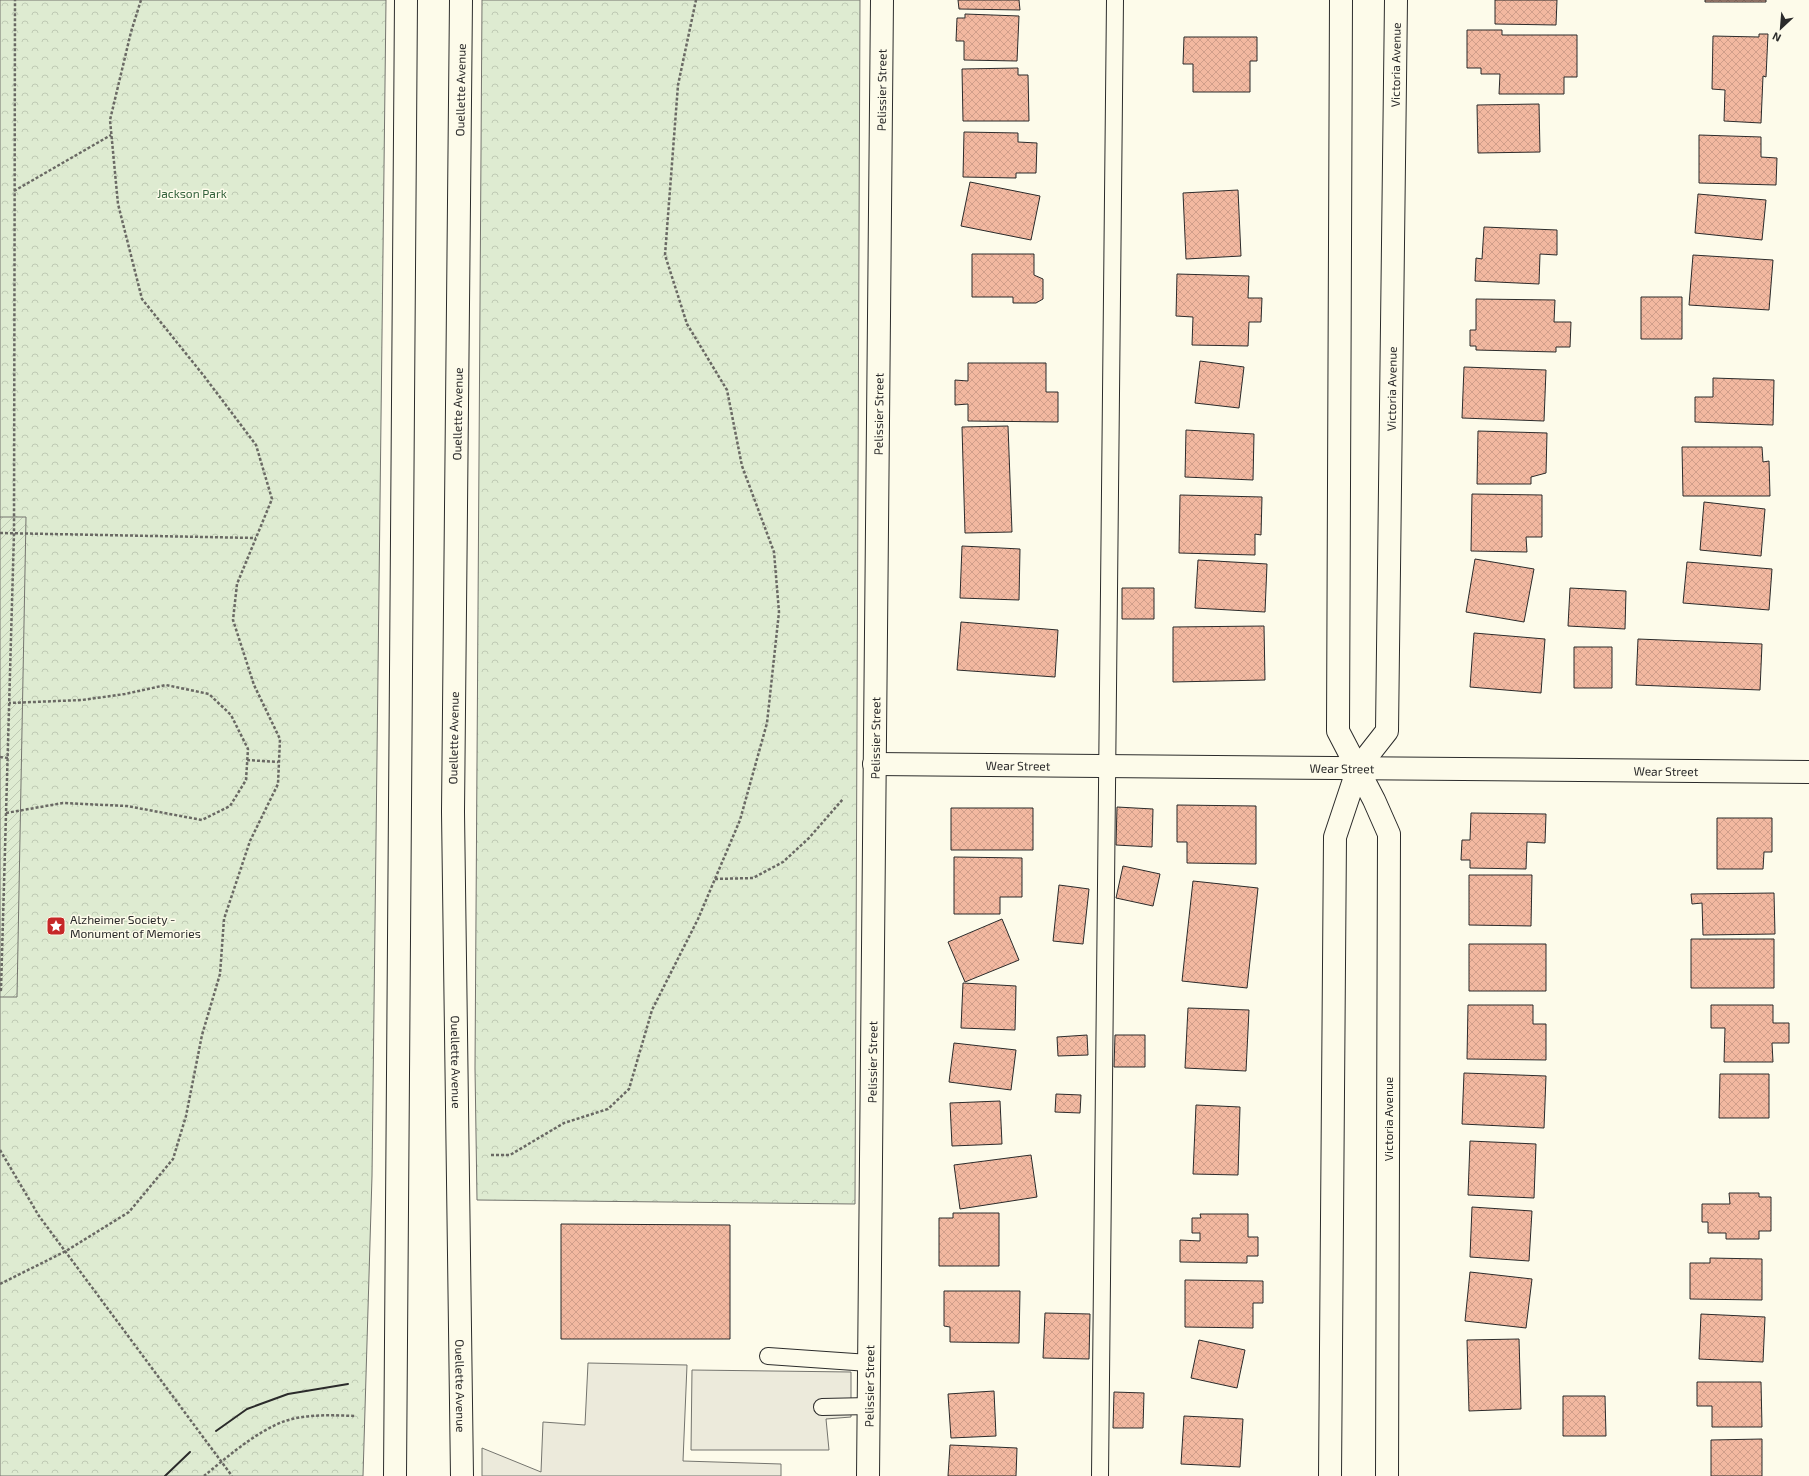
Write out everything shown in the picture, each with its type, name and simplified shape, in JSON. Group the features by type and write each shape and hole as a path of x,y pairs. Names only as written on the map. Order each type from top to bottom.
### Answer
{"street":[{"path":"395,1476 406,0"},
{"name":"Ouellette Avenue","path":"461,0 453,812 462,1476"},
{"name":"Pelissier Street","path":"868,1476 882,0"},
{"name":"Victoria Avenue","path":"1341,0 1338,731 1358,768 1389,834 1387,1476"},
{"name":"Victoria Avenue","path":"1330,1476 1335,837 1358,768 1387,731 1396,0"},
{"name":"Wear Street","path":"874,764 1809,772"}],"lane":[{"path":"1100,1476 1115,0"},
{"path":"768,1356 869,1363"},
{"path":"822,1407 869,1406"}],"path":[{"path":"0,990 14,534 15,0"},
{"path":"0,1284 66,1251 129,1212 173,1159 186,1116 202,1035 220,974 224,918 250,841 278,784 280,739 254,685 233,620 237,584 272,499 256,445 204,376 142,299 118,204 110,120 131,32 141,0"},
{"path":"491,1155 510,1155 564,1123 608,1109 629,1089 652,1010 698,919 740,820 767,723 779,612 774,552 742,466 727,390 687,324 665,255 678,85 696,0"},
{"path":"14,191 111,135"},
{"path":"0,533 256,538"},
{"path":"6,813 63,803 128,806 202,820 230,806 246,780 248,749 231,715 209,694 166,685 125,694 82,700 9,703"},
{"path":"0,757 8,758"},
{"path":"247,760 279,762"},
{"path":"715,879 753,878 783,862 809,838 847,795"},
{"path":"0,1150 40,1216 232,1476"},
{"path":"204,1476 249,1440 285,1421 321,1415 355,1416"}],"green space":[{"name":"Jackson Park","path":"0,0 386,0 372,1176 363,1476 0,1476"},
{"path":"482,0 860,0 855,1204 477,1200 475,1068"},
{"path":"0,517 26,517 17,997 0,997"}],"shaded area":[{"path":"588,1363 687,1365 683,1461 781,1464 781,1476 482,1476 482,1448 541,1472 543,1422 585,1425"},
{"path":"692,1370 851,1372 851,1417 826,1419 829,1450 691,1450"}],"building":[{"path":"958,0 1019,0 1020,10 959,9"},
{"path":"1495,0 1557,0 1556,25 1495,24"},
{"path":"1705,0 1766,0 1766,2 1705,2"},
{"path":"965,14 1019,16 1017,61 964,60 964,41 956,41 957,18 965,18"},
{"path":"1467,30 1502,30 1502,35 1577,35 1577,77 1564,77 1564,94 1499,94 1500,74 1481,74 1481,68 1467,68"},
{"path":"1759,34 1768,34 1766,77 1763,76 1761,123 1724,121 1725,90 1712,89 1713,36 1759,37"},
{"path":"1184,37 1257,37 1257,61 1250,61 1250,92 1193,92 1193,64 1183,64"},
{"path":"1018,68 1018,75 1028,75 1029,121 963,121 962,69"},
{"path":"1539,104 1540,152 1478,153 1477,105"},
{"path":"964,132 1018,133 1018,142 1037,143 1036,173 1016,173 1016,178 963,177"},
{"path":"1699,135 1761,137 1761,157 1777,158 1776,185 1699,183"},
{"path":"970,182 1040,196 1031,240 961,226"},
{"path":"1238,190 1241,256 1186,259 1183,193"},
{"path":"1698,194 1766,200 1762,240 1695,233"},
{"path":"1484,227 1557,230 1557,255 1540,254 1539,284 1475,281 1476,258 1482,259"},
{"path":"972,254 1034,254 1034,275 1043,279 1043,299 1036,303 1013,303 1013,297 972,297"},
{"path":"1693,255 1773,260 1769,310 1689,305"},
{"path":"1177,274 1249,276 1248,298 1262,298 1261,322 1249,322 1248,346 1192,345 1193,317 1176,316"},
{"path":"1641,297 1682,297 1682,339 1641,339"},
{"path":"1476,299 1555,300 1554,322 1571,322 1570,347 1556,347 1556,352 1476,350 1476,346 1470,346 1470,330 1476,330"},
{"path":"1200,361 1244,367 1239,408 1195,403"},
{"path":"968,363 1046,363 1046,392 1058,392 1058,422 968,421 968,404 955,405 955,380 968,381"},
{"path":"1464,367 1546,370 1544,421 1462,418"},
{"path":"1713,378 1774,380 1773,425 1695,422 1695,397 1713,397"},
{"path":"1008,426 1012,532 965,533 962,427"},
{"path":"1186,430 1254,434 1253,480 1185,477"},
{"path":"1478,431 1547,433 1546,473 1531,477 1531,484 1477,484"},
{"path":"1682,447 1762,447 1763,462 1769,461 1770,496 1683,496"},
{"path":"1472,494 1542,495 1542,537 1526,537 1527,552 1471,551"},
{"path":"1180,495 1262,497 1261,535 1255,534 1255,555 1179,553"},
{"path":"1704,502 1765,509 1761,556 1700,550"},
{"path":"962,546 1020,549 1019,600 960,598"},
{"path":"1475,559 1534,569 1524,622 1466,612"},
{"path":"1198,560 1267,564 1265,612 1195,608"},
{"path":"1687,562 1772,569 1769,610 1683,603"},
{"path":"1122,588 1154,588 1154,619 1122,619"},
{"path":"1570,588 1626,591 1625,629 1568,626"},
{"path":"961,622 1058,630 1055,677 957,670"},
{"path":"1264,626 1265,680 1173,682 1173,627"},
{"path":"1474,633 1545,639 1541,693 1470,687"},
{"path":"1638,639 1762,644 1760,690 1636,685"},
{"path":"1574,647 1612,647 1612,688 1574,688"},
{"path":"1177,805 1256,806 1256,864 1187,863 1187,842 1177,842"},
{"path":"1117,807 1153,809 1152,847 1116,845"},
{"path":"951,808 1033,808 1033,850 951,850"},
{"path":"1471,813 1546,814 1545,843 1527,842 1526,869 1470,868 1470,860 1461,860 1462,840 1470,840"},
{"path":"1717,818 1772,818 1772,852 1764,852 1763,869 1717,869"},
{"path":"954,857 1022,858 1022,897 1000,897 1000,914 954,914"},
{"path":"1123,866 1160,874 1153,906 1116,898"},
{"path":"1469,875 1532,875 1531,926 1469,925"},
{"path":"1193,881 1258,888 1247,988 1182,981"},
{"path":"1059,885 1089,889 1083,944 1053,941"},
{"path":"1774,893 1775,934 1703,935 1702,903 1692,904 1691,894"},
{"path":"1002,919 1019,960 965,982 948,942"},
{"path":"1691,939 1774,939 1774,988 1691,988"},
{"path":"1469,944 1546,944 1546,991 1469,991"},
{"path":"963,983 1016,986 1015,1030 961,1028"},
{"path":"1468,1005 1533,1005 1533,1024 1546,1024 1546,1060 1467,1059"},
{"path":"1711,1005 1773,1005 1773,1023 1789,1023 1789,1043 1772,1043 1773,1062 1724,1062 1725,1028 1711,1028"},
{"path":"1188,1008 1249,1010 1246,1071 1185,1068"},
{"path":"1087,1035 1088,1055 1058,1056 1057,1037"},
{"path":"1115,1035 1145,1035 1145,1067 1114,1067"},
{"path":"954,1043 1016,1050 1011,1090 949,1082"},
{"path":"1464,1073 1546,1076 1544,1128 1462,1124"},
{"path":"1720,1074 1769,1074 1769,1118 1719,1118"},
{"path":"1056,1094 1081,1095 1080,1113 1055,1112"},
{"path":"1000,1101 1002,1144 952,1146 950,1103"},
{"path":"1196,1105 1240,1107 1238,1175 1193,1174"},
{"path":"1470,1141 1536,1144 1534,1198 1468,1195"},
{"path":"1031,1155 1037,1197 960,1209 954,1165"},
{"path":"1729,1193 1759,1193 1759,1197 1771,1197 1771,1231 1759,1231 1759,1239 1726,1239 1726,1233 1708,1233 1708,1222 1702,1222 1702,1204 1730,1204"},
{"path":"1472,1207 1532,1211 1529,1261 1470,1257"},
{"path":"953,1213 999,1213 999,1266 939,1266 939,1218 953,1218"},
{"path":"1200,1214 1248,1214 1248,1237 1258,1237 1258,1256 1247,1256 1247,1263 1180,1262 1180,1240 1200,1241 1200,1233 1192,1233 1192,1218 1201,1218"},
{"path":"561,1224 730,1225 730,1339 561,1339"},
{"path":"1710,1258 1762,1259 1762,1300 1690,1299 1690,1263 1710,1263"},
{"path":"1470,1272 1532,1279 1526,1328 1465,1321"},
{"path":"1185,1280 1263,1281 1263,1303 1253,1303 1253,1328 1185,1327"},
{"path":"944,1291 1020,1291 1019,1343 950,1342 950,1327 944,1326"},
{"path":"1045,1313 1090,1314 1089,1359 1043,1358"},
{"path":"1701,1314 1765,1317 1763,1362 1699,1359"},
{"path":"1519,1339 1521,1409 1469,1411 1467,1340"},
{"path":"1199,1340 1245,1350 1237,1388 1191,1378"},
{"path":"1697,1382 1761,1382 1762,1427 1712,1427 1712,1406 1697,1406"},
{"path":"994,1391 996,1436 951,1438 948,1394"},
{"path":"1114,1392 1144,1393 1143,1428 1113,1428"},
{"path":"1563,1396 1605,1396 1606,1436 1563,1436"},
{"path":"1184,1416 1243,1419 1240,1467 1181,1464"},
{"path":"1762,1439 1762,1476 1711,1476 1711,1440"},
{"path":"950,1445 1017,1448 1016,1476 948,1476"}],"wall":[{"path":"216,1431 247,1409 288,1394 348,1384"},
{"path":"165,1476 190,1452"}],"place":[{"name":"Alzheimer Society - Monument of Memories","path":"56,926"}]}
